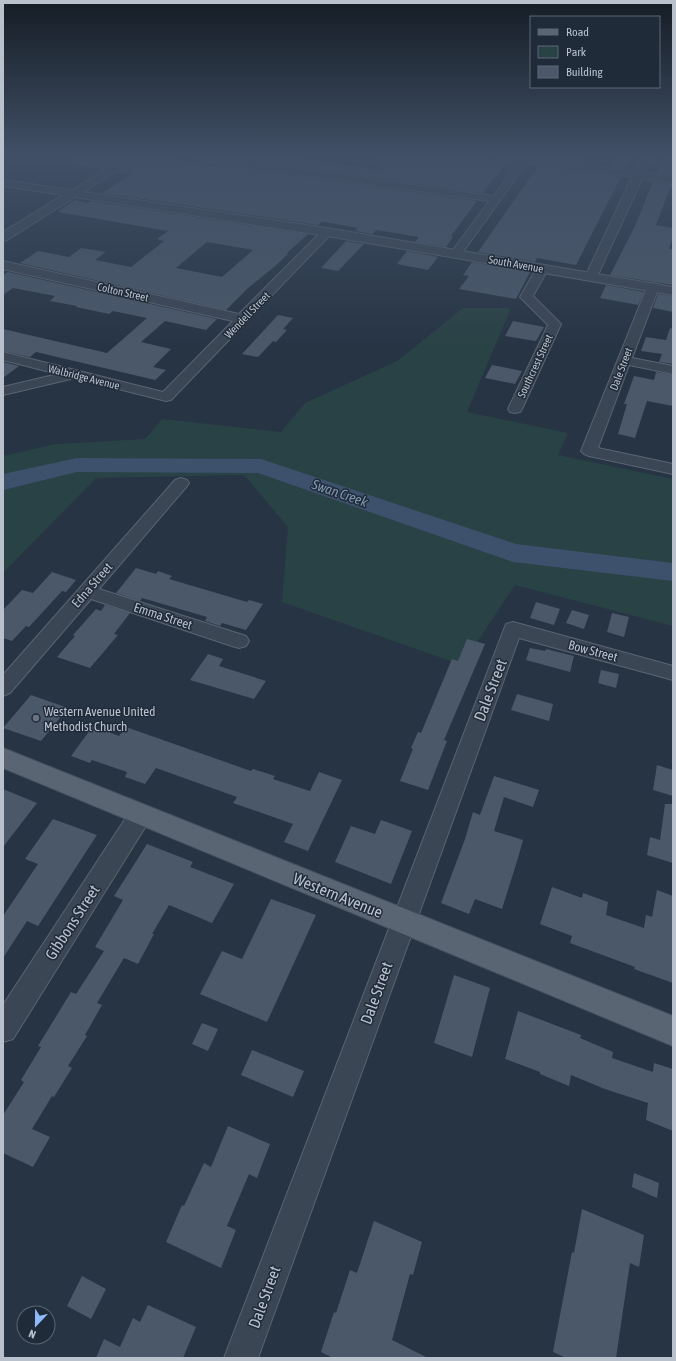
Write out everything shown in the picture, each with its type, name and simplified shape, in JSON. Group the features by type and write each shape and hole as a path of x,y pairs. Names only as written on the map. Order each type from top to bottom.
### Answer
{"main road":[{"name":"Western Avenue","path":"3,758 673,1031"}],"street":[{"path":"3,237 30,221"},
{"name":"South Avenue","path":"250,221 327,232 673,291"},
{"path":"456,254 480,221"},
{"path":"591,277 617,221"},
{"name":"Wendell Street","path":"166,397 327,232"},
{"name":"Colton Street","path":"3,265 243,319"},
{"name":"Southcrest Street","path":"515,409 555,324 526,297 542,269"},
{"name":"Dale Street","path":"653,287 589,451 673,469"},
{"name":"Walbridge Avenue","path":"3,356 166,397"},
{"path":"624,360 673,370"},
{"path":"3,391 73,374"},
{"name":"Edna Street","path":"3,688 181,483"},
{"name":"Emma Street","path":"86,591 239,641"},
{"name":"Dale Street","path":"241,1358 513,630"},
{"name":"Bow Street","path":"513,630 673,673"},
{"name":"Gibbons Street","path":"3,1029 141,814"}],"green space":[{"path":"463,308 511,308 467,412 568,433 558,455 673,479 673,626 515,585 462,665 282,602 288,527 244,475 96,478 3,573 3,456 56,444 145,439 162,419 281,432 305,403 397,361"}],"building":[{"path":"107,221 219,221 308,234 226,310 20,263 38,251 69,257 81,248 106,252 95,260 131,267 164,241 157,239 168,231","holes":["207,242 253,250 222,277 176,268"]},
{"path":"288,221 463,221 451,236 453,237 446,247 415,242 419,237 376,230 373,234 355,231 358,228 325,222 321,222 318,225"},
{"path":"500,221 599,221 576,265 537,258 535,262 478,252"},
{"path":"637,221 658,221 656,225 673,228 673,237 669,249 673,249 673,285 610,275"},
{"path":"346,241 364,244 338,271 321,268"},
{"path":"407,251 438,257 428,270 397,264"},
{"path":"472,262 530,272 516,299 459,289 469,276 463,275"},
{"path":"8,272 217,319 206,330 165,321 141,342 171,349 153,367 166,370 155,380 36,352 30,357 3,351 3,329 107,353 147,318 113,311 109,314 76,307 77,306 50,301 55,296 13,288 3,295 3,275"},
{"path":"606,285 644,292 638,305 600,298"},
{"path":"658,294 673,296 673,312 653,308"},
{"path":"278,315 293,318 283,329 287,330 276,342 273,341 258,357 242,354"},
{"path":"513,321 544,327 536,341 505,336"},
{"path":"670,328 673,329 673,364 659,362 662,354 641,351 646,337 666,340"},
{"path":"3,362 19,366 3,378"},
{"path":"492,365 522,371 515,384 485,378"},
{"path":"656,372 673,375 673,406 647,401 635,438 618,434 627,404 624,404 634,376 654,380"},
{"path":"136,568 156,574 158,571 172,576 169,579 247,602 249,600 263,604 246,630 222,623 220,626 205,621 207,617 142,598 140,601 116,593"},
{"path":"52,572 76,580 66,592 62,591 29,627 26,626 12,641 3,638 3,610 22,590 33,593"},
{"path":"536,602 560,609 554,625 530,618"},
{"path":"105,605 130,613 114,634 118,635 90,668 57,657 75,636 73,635 96,609 101,611"},
{"path":"572,610 589,615 584,629 566,623"},
{"path":"612,613 629,617 624,637 607,632"},
{"path":"467,639 485,644 444,740 447,741 428,790 400,781 413,749 411,748 418,732 421,733 452,659 458,661"},
{"path":"530,648 545,651 546,649 574,656 570,672 526,660"},
{"path":"208,654 223,659 219,666 266,681 254,699 190,680"},
{"path":"601,670 619,674 616,688 598,683"},
{"path":"517,694 553,704 549,721 511,710"},
{"name":"Western Avenue United Methodist Church","path":"31,695 68,708 41,741 3,728"},
{"path":"93,726 119,736 126,727 251,771 253,769 275,776 273,779 310,791 319,772 342,780 308,851 284,842 293,824 233,803 237,797 156,768 145,784 125,777 127,772 92,760 90,763 71,756"},
{"path":"657,765 673,770 673,796 653,790"},
{"path":"494,776 539,790 533,807 504,797 494,831 523,840 518,858 502,909 475,899 469,914 441,903 465,839 473,812 480,815"},
{"path":"3,789 37,803 3,847"},
{"path":"665,804 673,804 673,863 647,855 650,837 660,840"},
{"path":"53,819 97,835 38,926 27,921 3,958 3,916 38,864 25,859"},
{"path":"381,820 412,831 391,884 335,862 351,826 375,834"},
{"path":"147,844 193,862 190,867 234,884 212,923 169,905 152,934 154,934 138,964 124,958 97,1003 102,1005 85,1035 87,1036 68,1066 72,1068 54,1097 52,1096 32,1129 50,1137 33,1167 3,1153 3,1115 24,1082 21,1080 41,1047 38,1046 71,992 76,994 104,951 95,947 123,900 114,896"},
{"path":"552,887 582,898 583,893 608,902 606,915 644,928 646,915 652,917 657,890 673,896 673,983 570,943 572,936 540,924"},
{"path":"271,899 316,915 267,1022 200,994 222,951 242,959"},
{"path":"454,975 490,988 472,1057 434,1043"},
{"path":"518,1011 581,1035 580,1038 613,1052 612,1058 653,1072 654,1063 673,1069 673,1131 646,1120 648,1103 605,1089 571,1075 569,1086 540,1074 540,1072 505,1059"},
{"path":"202,1023 218,1029 208,1051 192,1044"},
{"path":"252,1050 304,1071 293,1097 241,1075"},
{"path":"228,1126 270,1144 257,1178 249,1174 227,1226 236,1230 221,1268 166,1242 182,1205 184,1206 204,1163 211,1167"},
{"path":"634,1173 659,1183 657,1198 632,1187"},
{"path":"582,1209 644,1235 639,1267 630,1263 616,1358 566,1358 553,1352 572,1252 574,1253"},
{"path":"374,1221 422,1242 413,1275 410,1274 392,1340 428,1358 333,1358 321,1352 350,1270 357,1273"},
{"path":"82,1276 106,1289 91,1319 67,1306"},
{"path":"148,1305 196,1327 183,1358 96,1358 104,1339 120,1347 133,1318 140,1322"}],"waterway":[{"name":"Swan Creek","path":"3,482 77,465 261,466 513,553 673,572"}],"place":[{"name":"Western Avenue United Methodist Church","path":"36,718"}]}
